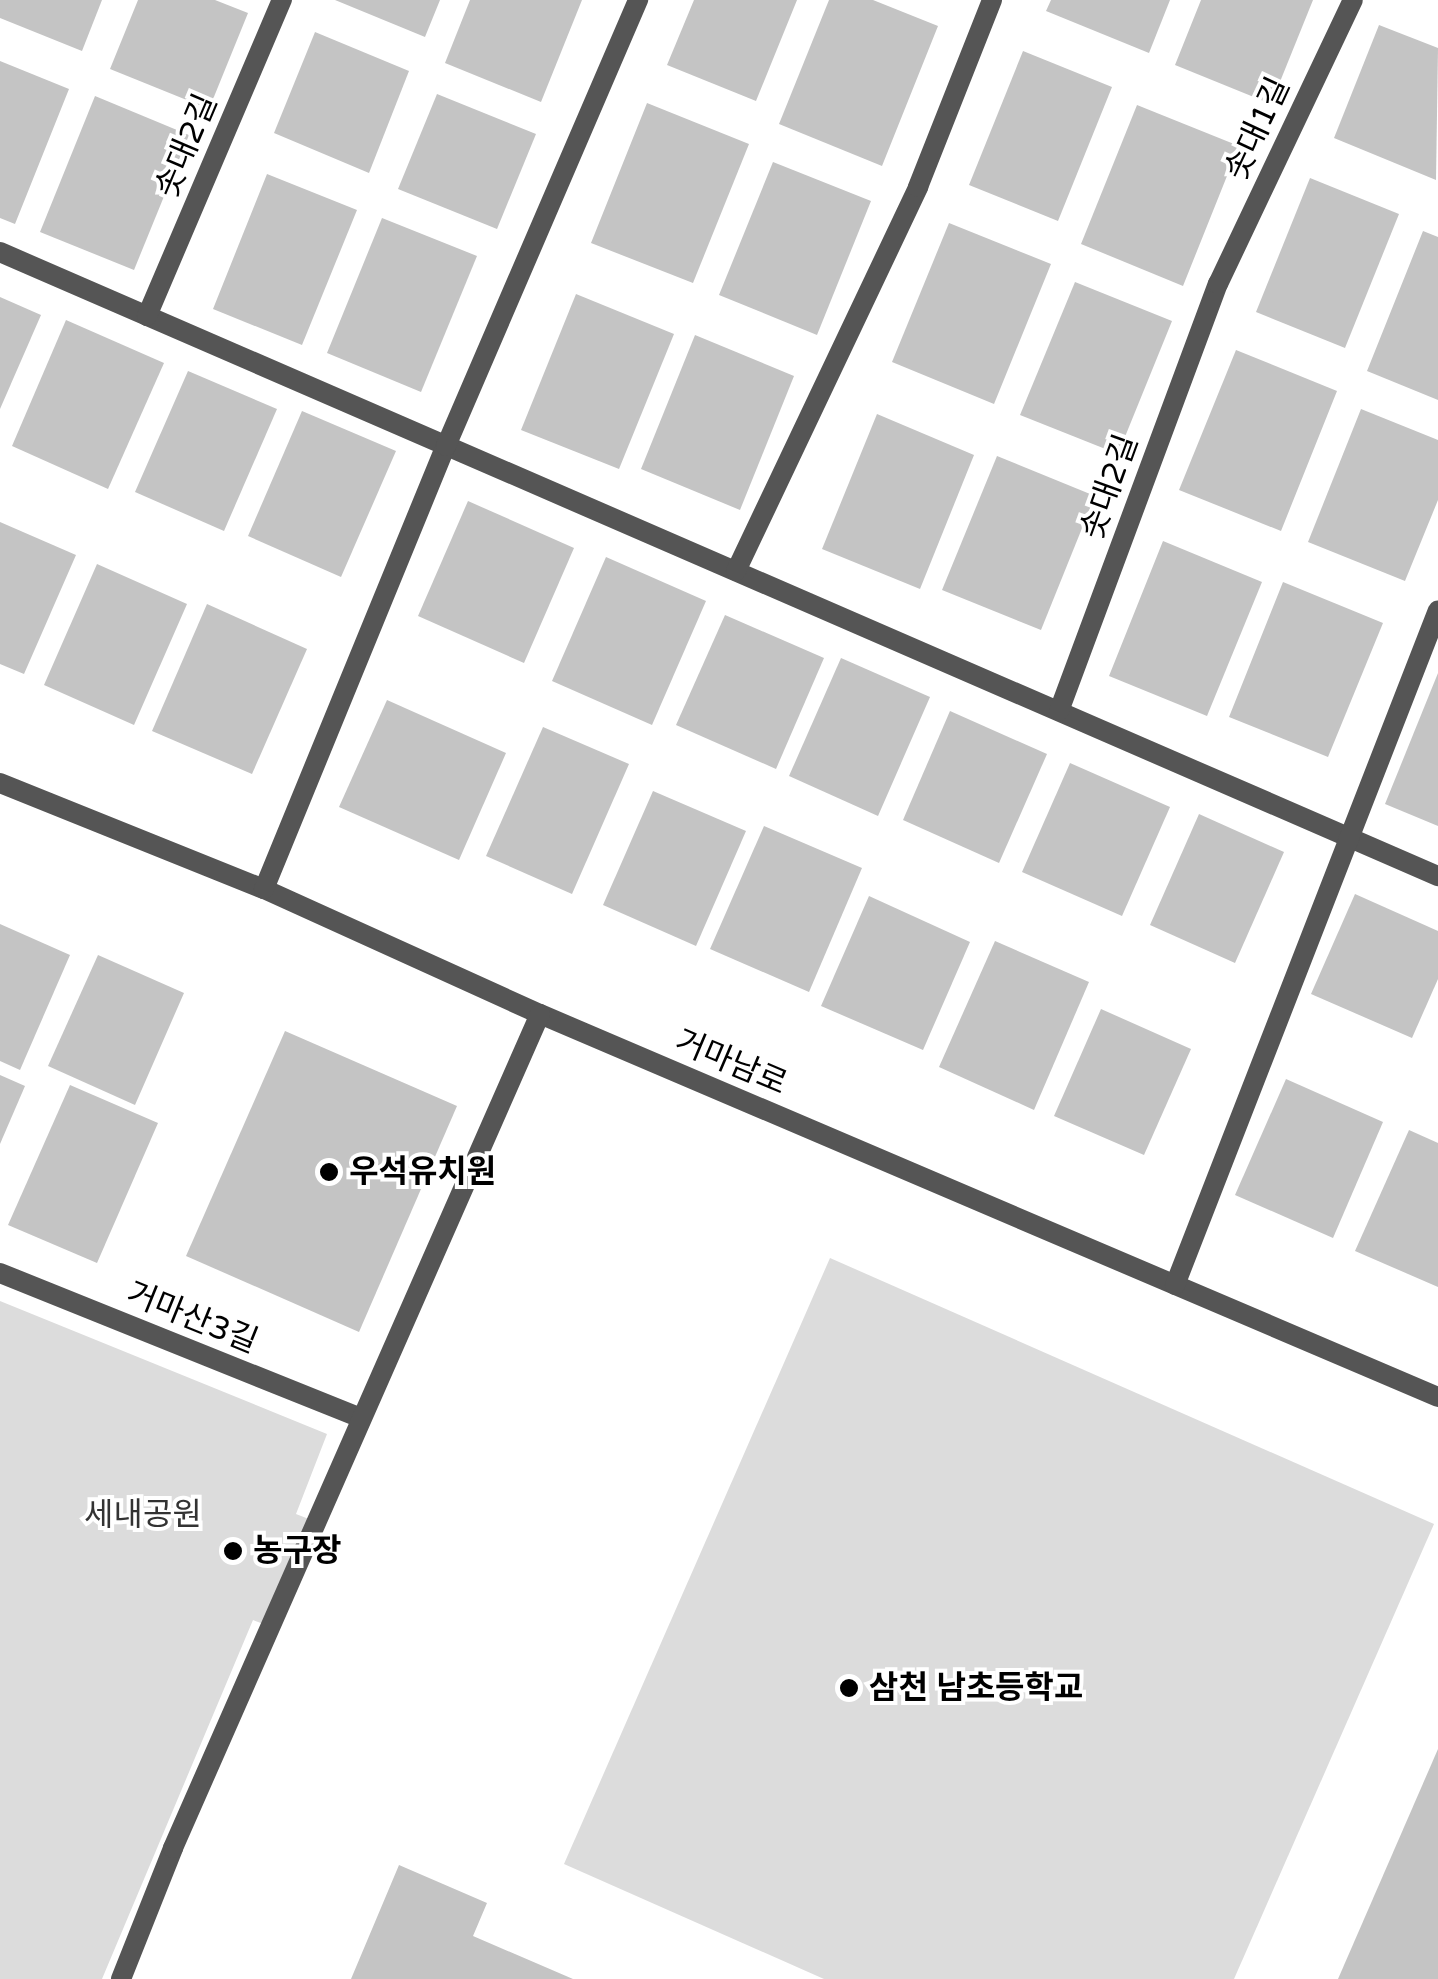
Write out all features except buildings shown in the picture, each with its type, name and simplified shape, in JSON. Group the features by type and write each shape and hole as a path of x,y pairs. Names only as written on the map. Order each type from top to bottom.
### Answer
{"street":[{"name":"솟대2길","path":"147,316 282,0"},
{"path":"264,889 446,446 638,0"},
{"path":"736,571 918,187 992,0"},
{"name":"솟대1길","path":"1218,284 1353,0"},
{"path":"0,252 1438,876"},
{"name":"솟대2길","path":"1059,712 1218,284"},
{"path":"1175,1286 1438,610"},
{"name":"거마남로","path":"0,782 264,889 540,1014 1438,1397"},
{"path":"120,1979 540,1014"},
{"name":"거마산3길","path":"0,1274 362,1418"}],"green space":[{"path":"830,1258 1434,1524 1234,1979 824,1979 564,1864"},
{"name":"세내공원","path":"0,1301 327,1434 296,1514 319,1523 277,1629 253,1620 102,1979 0,1979"}],"place":[{"name":"우석유치원","path":"329,1172"},
{"name":"농구장","path":"233,1551"},
{"name":"삼천 남초등학교","path":"849,1688"}]}
